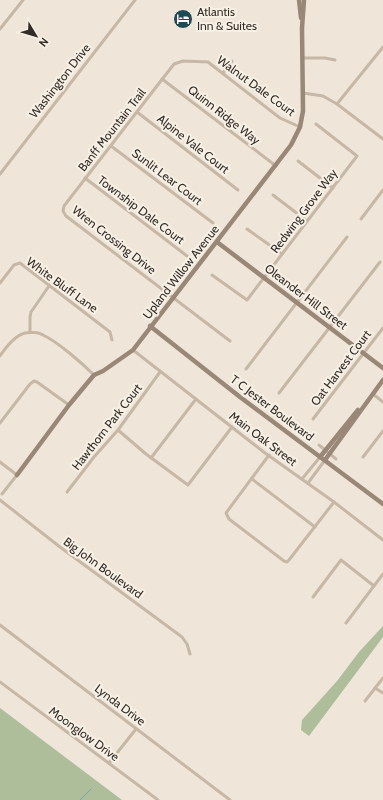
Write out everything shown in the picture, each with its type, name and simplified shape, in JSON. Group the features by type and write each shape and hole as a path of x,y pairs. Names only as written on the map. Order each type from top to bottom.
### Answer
{"street":[{"path":"0,29 23,0"},
{"name":"Washington Drive","path":"0,174 135,0"},
{"name":"Upland Willow Avenue","path":"298,0 302,28"},
{"name":"Upland Willow Avenue","path":"2,494 94,375 103,371 133,350 291,145 300,128 303,110 302,28 304,0"},
{"path":"337,104 383,47"},
{"path":"302,58 325,58 335,60"},
{"path":"223,73 232,61"},
{"name":"Walnut Dale Court","path":"178,62 208,62 280,118 300,128"},
{"name":"Banff Mountain Trail","path":"63,211 64,206 162,79 174,64 178,62"},
{"name":"Quinn Ridge Way","path":"162,79 276,166"},
{"path":"303,94 323,96 337,104 383,139"},
{"name":"Alpine Vale Court","path":"137,112 238,190"},
{"name":"Redwing Grove Way","path":"212,275 247,300 357,156 316,124"},
{"name":"Sunlit Lear Court","path":"111,146 213,223"},
{"path":"298,161 333,188"},
{"name":"Township Dale Court","path":"86,178 187,256"},
{"path":"361,219 383,190"},
{"path":"272,195 307,221"},
{"name":"Wren Crossing Drive","path":"63,211 66,216 230,341"},
{"path":"247,229 282,254"},
{"path":"246,369 347,237"},
{"name":"Oleander Hill Street","path":"217,242 383,368"},
{"path":"279,393 380,262"},
{"name":"White Bluff Lane","path":"0,283 14,265 20,263 110,332 112,340"},
{"path":"30,332 31,312 49,286"},
{"name":"T C Jester Boulevard","path":"150,326 240,397 383,504"},
{"name":"Oat Harvest Court","path":"313,419 383,328"},
{"path":"0,356 18,336 30,332 43,334 86,367 94,375"},
{"name":"Main Oak Street","path":"133,350 269,456 334,502 383,540"},
{"name":"Hawthorn Park Court","path":"67,492 94,457 118,430 160,372"},
{"path":"302,479 383,380"},
{"path":"0,423 30,384 34,381 70,405"},
{"path":"372,394 383,402"},
{"path":"308,483 372,394"},
{"path":"151,458 196,399"},
{"path":"118,430 151,458 188,485 232,427"},
{"path":"363,457 383,431"},
{"name":"T C Jester Boulevard","path":"319,446 336,459"},
{"path":"269,456 226,514 284,561 287,562 334,502"},
{"path":"0,462 17,475"},
{"path":"252,479 315,527"},
{"name":"Big John Boulevard","path":"0,500 60,547 182,637 187,644 190,654"},
{"path":"313,597 341,560 374,586"},
{"path":"346,623 383,574"},
{"name":"Lynda Drive","path":"0,624 230,800"},
{"path":"365,701 383,678"},
{"name":"Moonglow Drive","path":"0,682 158,800"},
{"path":"375,688 383,693"},
{"path":"109,763 136,729"}],"green space":[{"path":"383,626 383,637 309,736 301,730 302,720 337,681 359,652"},
{"path":"0,708 122,800 0,800"}],"waterway":[{"path":"80,800 91,789"}],"place":[{"name":"Atlantis Inn & Suites","path":"183,19"}]}
